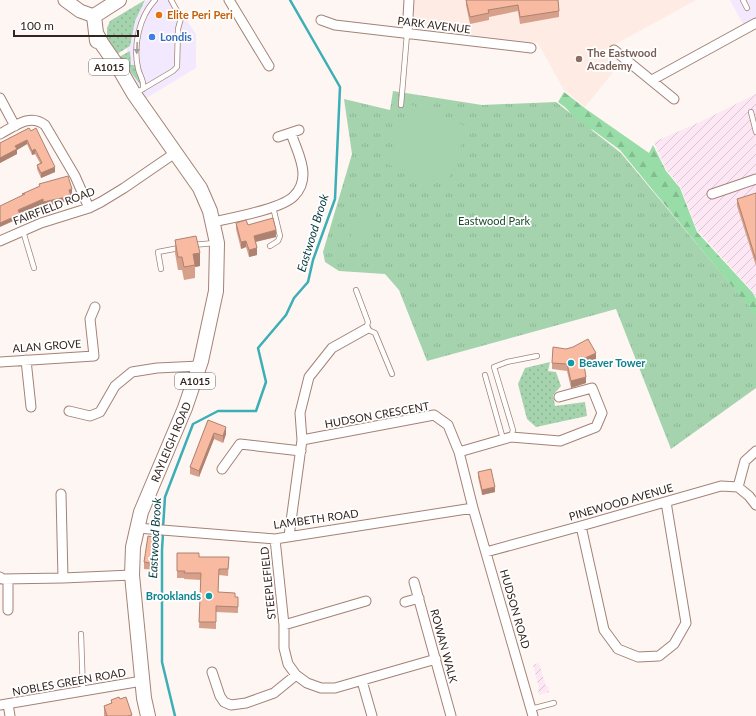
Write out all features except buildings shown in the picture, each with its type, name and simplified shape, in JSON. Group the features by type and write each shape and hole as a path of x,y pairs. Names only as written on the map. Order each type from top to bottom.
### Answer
{"main road":[{"path":"94,16 119,0"},
{"name":"RAYLEIGH ROAD","path":"94,16 96,33 102,44 120,70 139,91 175,153 200,188 213,222 217,243 216,291 200,366 185,408 141,512 133,547 132,574 142,681 148,716"}],"street":[{"path":"65,0 80,11 94,16"},
{"path":"229,0 269,66"},
{"path":"407,34 409,0"},
{"name":"PARK AVENUE","path":"321,20 335,25 531,48"},
{"path":"652,80 756,23"},
{"path":"614,50 674,99"},
{"path":"0,98 15,126"},
{"path":"0,134 27,120 34,119 45,125 75,176 89,208"},
{"path":"213,222 287,202 299,191 303,168 295,132 278,137"},
{"name":"FAIRFIELD ROAD","path":"0,241 57,217 89,208 118,192 175,153"},
{"path":"712,194 756,179"},
{"name":"ALAN GROVE","path":"0,362 94,356 90,319 95,307"},
{"path":"289,536 302,440 300,413 309,377 332,348 366,329"},
{"path":"26,360 31,407"},
{"path":"69,411 90,416 100,412 115,386 132,372 157,368 200,366"},
{"path":"458,452 507,438 560,441 596,427 602,413 592,388 559,397"},
{"name":"HUDSON CRESCENT","path":"302,440 434,415 448,425 458,452 473,508"},
{"path":"222,469 240,444 301,451"},
{"path":"756,452 745,461 738,487 749,496 756,505"},
{"name":"PINEWOOD AVENUE","path":"486,552 721,486 738,487"},
{"path":"61,494 62,578"},
{"path":"581,526 604,630 618,649 638,657 659,656 674,644 686,623 666,502"},
{"name":"LAMBETH ROAD","path":"137,528 275,539 473,508"},
{"name":"HUDSON ROAD","path":"473,508 532,713"},
{"name":"STEEPLEFIELD","path":"275,539 284,624 284,648 288,664 296,675 306,683 321,688 335,688 436,659"},
{"path":"8,610 4,578 62,578 132,574"},
{"name":"ROWAN WALK","path":"414,582 451,716"},
{"path":"353,594 355,604"},
{"path":"405,602 419,598"},
{"name":"STEEPLEFIELD","path":"284,624 366,601"},
{"path":"212,672 220,696 224,702 231,705 246,703 274,693 296,675"},
{"name":"NOBLES GREEN ROAD","path":"4,705 142,681"},
{"path":"362,681 372,716"},
{"path":"4,705 10,716"}],"lane":[{"path":"139,91 144,82 137,64 138,33 145,15 155,0"},
{"path":"139,91 173,71 177,67 178,29 181,18 171,0"},
{"path":"743,0 747,8"},
{"path":"401,105 407,34"},
{"path":"751,112 756,132"},
{"path":"270,246 278,241 280,236 273,207"},
{"path":"22,231 34,268"},
{"path":"161,269 158,252 194,245 217,243"},
{"path":"356,290 368,322 366,329 375,333 392,374"},
{"path":"507,438 513,430 494,367 507,362 537,356"},
{"path":"485,375 507,438"},
{"path":"81,634 82,691"},
{"path":"532,713 554,703"}],"shaded area":[{"path":"147,0 173,0 196,34 196,68 145,99 126,70 128,31 141,4"},
{"name":"The Eastwood Academy","path":"415,0 696,0 603,51 618,66 585,107 564,90 538,43 412,28"},
{"path":"730,0 756,0 756,23 745,28"},
{"path":"756,94 756,299 754,293 697,230 681,188 666,169 654,142 700,122"},
{"path":"539,663 549,692 539,695 539,688 533,665"}],"green space":[{"path":"145,0 135,21 130,46 117,54 107,38 107,28 110,21"},
{"path":"130,51 131,65 136,65 140,84 119,57"},
{"name":"Eastwood Park","path":"393,91 482,105 556,102 621,153 756,315 756,388 671,449 616,309 427,361 399,290 385,274 339,271 325,262 323,252 352,154 344,99 390,110"},
{"path":"564,92 649,153 653,145 666,171 680,188 697,232 753,293 756,299 756,316 620,150 593,130 581,126 566,108 558,102"},
{"path":"409,104 468,127 446,186 387,164"},
{"path":"363,206 377,212 364,246 349,240"},
{"path":"519,209 519,223 492,224 492,210"},
{"path":"550,362 548,371 556,372 561,386 553,395 555,406 585,402 587,416 536,427 527,419 518,384 525,368"}],"waterway":[{"name":"Eastwood Brook","path":"163,528 165,497 193,424 218,411 256,411 266,382 258,348 286,315 294,298 308,282 313,260 335,199 340,87 290,0"},
{"name":"Eastwood Brook","path":"163,533 162,662 175,716"}],"place":[{"name":"Elite Peri Peri","path":"159,15"},
{"name":"Londis","path":"152,37"},
{"name":"The Eastwood Academy","path":"579,59"},
{"name":"Beaver Tower","path":"571,363"},
{"name":"Brooklands","path":"209,596"}]}
